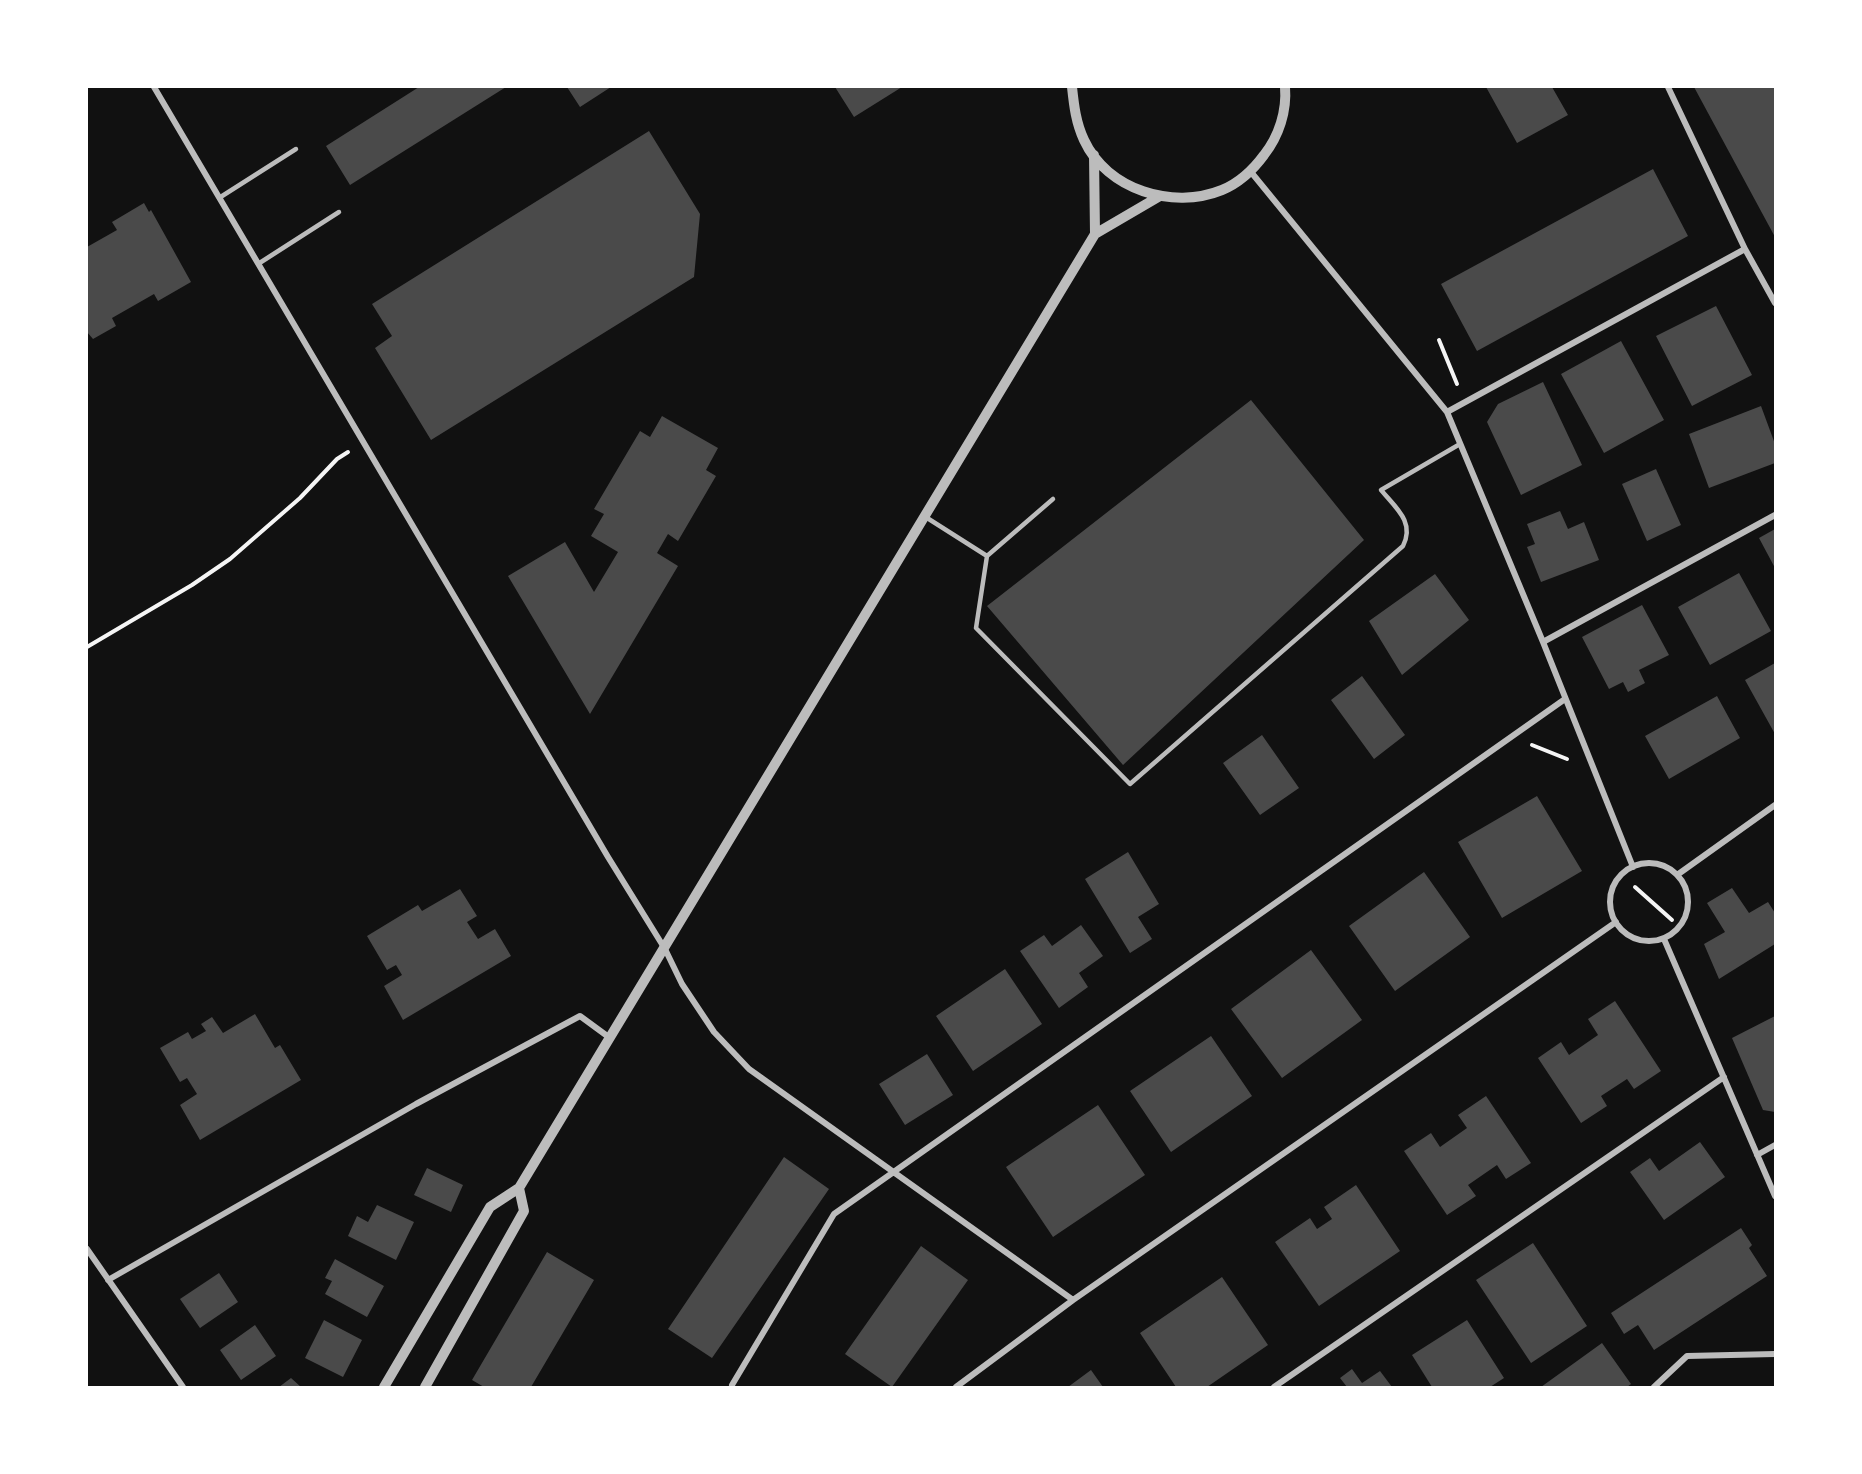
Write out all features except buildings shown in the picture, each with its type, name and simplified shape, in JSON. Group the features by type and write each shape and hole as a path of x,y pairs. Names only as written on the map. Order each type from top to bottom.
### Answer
{"street":[{"path":"154,87 665,950 682,984 714,1032 749,1069 891,1173 1073,1300"},
{"path":"1072,87 1074,114 1085,142 1103,166 1127,185 1160,196 1191,198 1223,190 1251,172 1275,140 1286,101 1285,87"},
{"path":"1668,87 1745,249 1775,303"},
{"path":"1094,155 1095,234"},
{"path":"1251,172 1447,412 1543,642 1633,867"},
{"path":"384,1387 490,1206 519,1188 611,1039 1095,234 1160,196"},
{"path":"1447,412 1745,249"},
{"path":"1543,642 1775,515"},
{"path":"732,1385 834,1214 1565,699"},
{"path":"1677,875 1775,805"},
{"path":"1648,863 1664,866 1677,875 1687,891 1688,910 1679,927 1664,939 1646,942 1629,936 1616,922 1611,897 1614,885 1622,874 1633,867 1648,863"},
{"path":"956,1387 1073,1300 1616,922"},
{"path":"1664,939 1775,1196"},
{"path":"108,1280 416,1104 580,1016 611,1039"},
{"path":"1274,1387 1724,1077"},
{"path":"1757,1155 1775,1145"},
{"path":"425,1387 524,1211 519,1188"},
{"path":"87,1249 183,1387"},
{"path":"1654,1387 1687,1356 1775,1354"}],"lane":[{"path":"219,198 296,149"},
{"path":"258,264 339,212"},
{"path":"1053,499 987,556 976,628 1130,784 1403,546 1408,535 1406,520 1381,490 1460,444"},
{"path":"924,516 987,556"}],"path":[{"path":"87,647 192,585 230,559 300,498 337,459 364,443"},
{"path":"1526,742 1568,759"}]}
